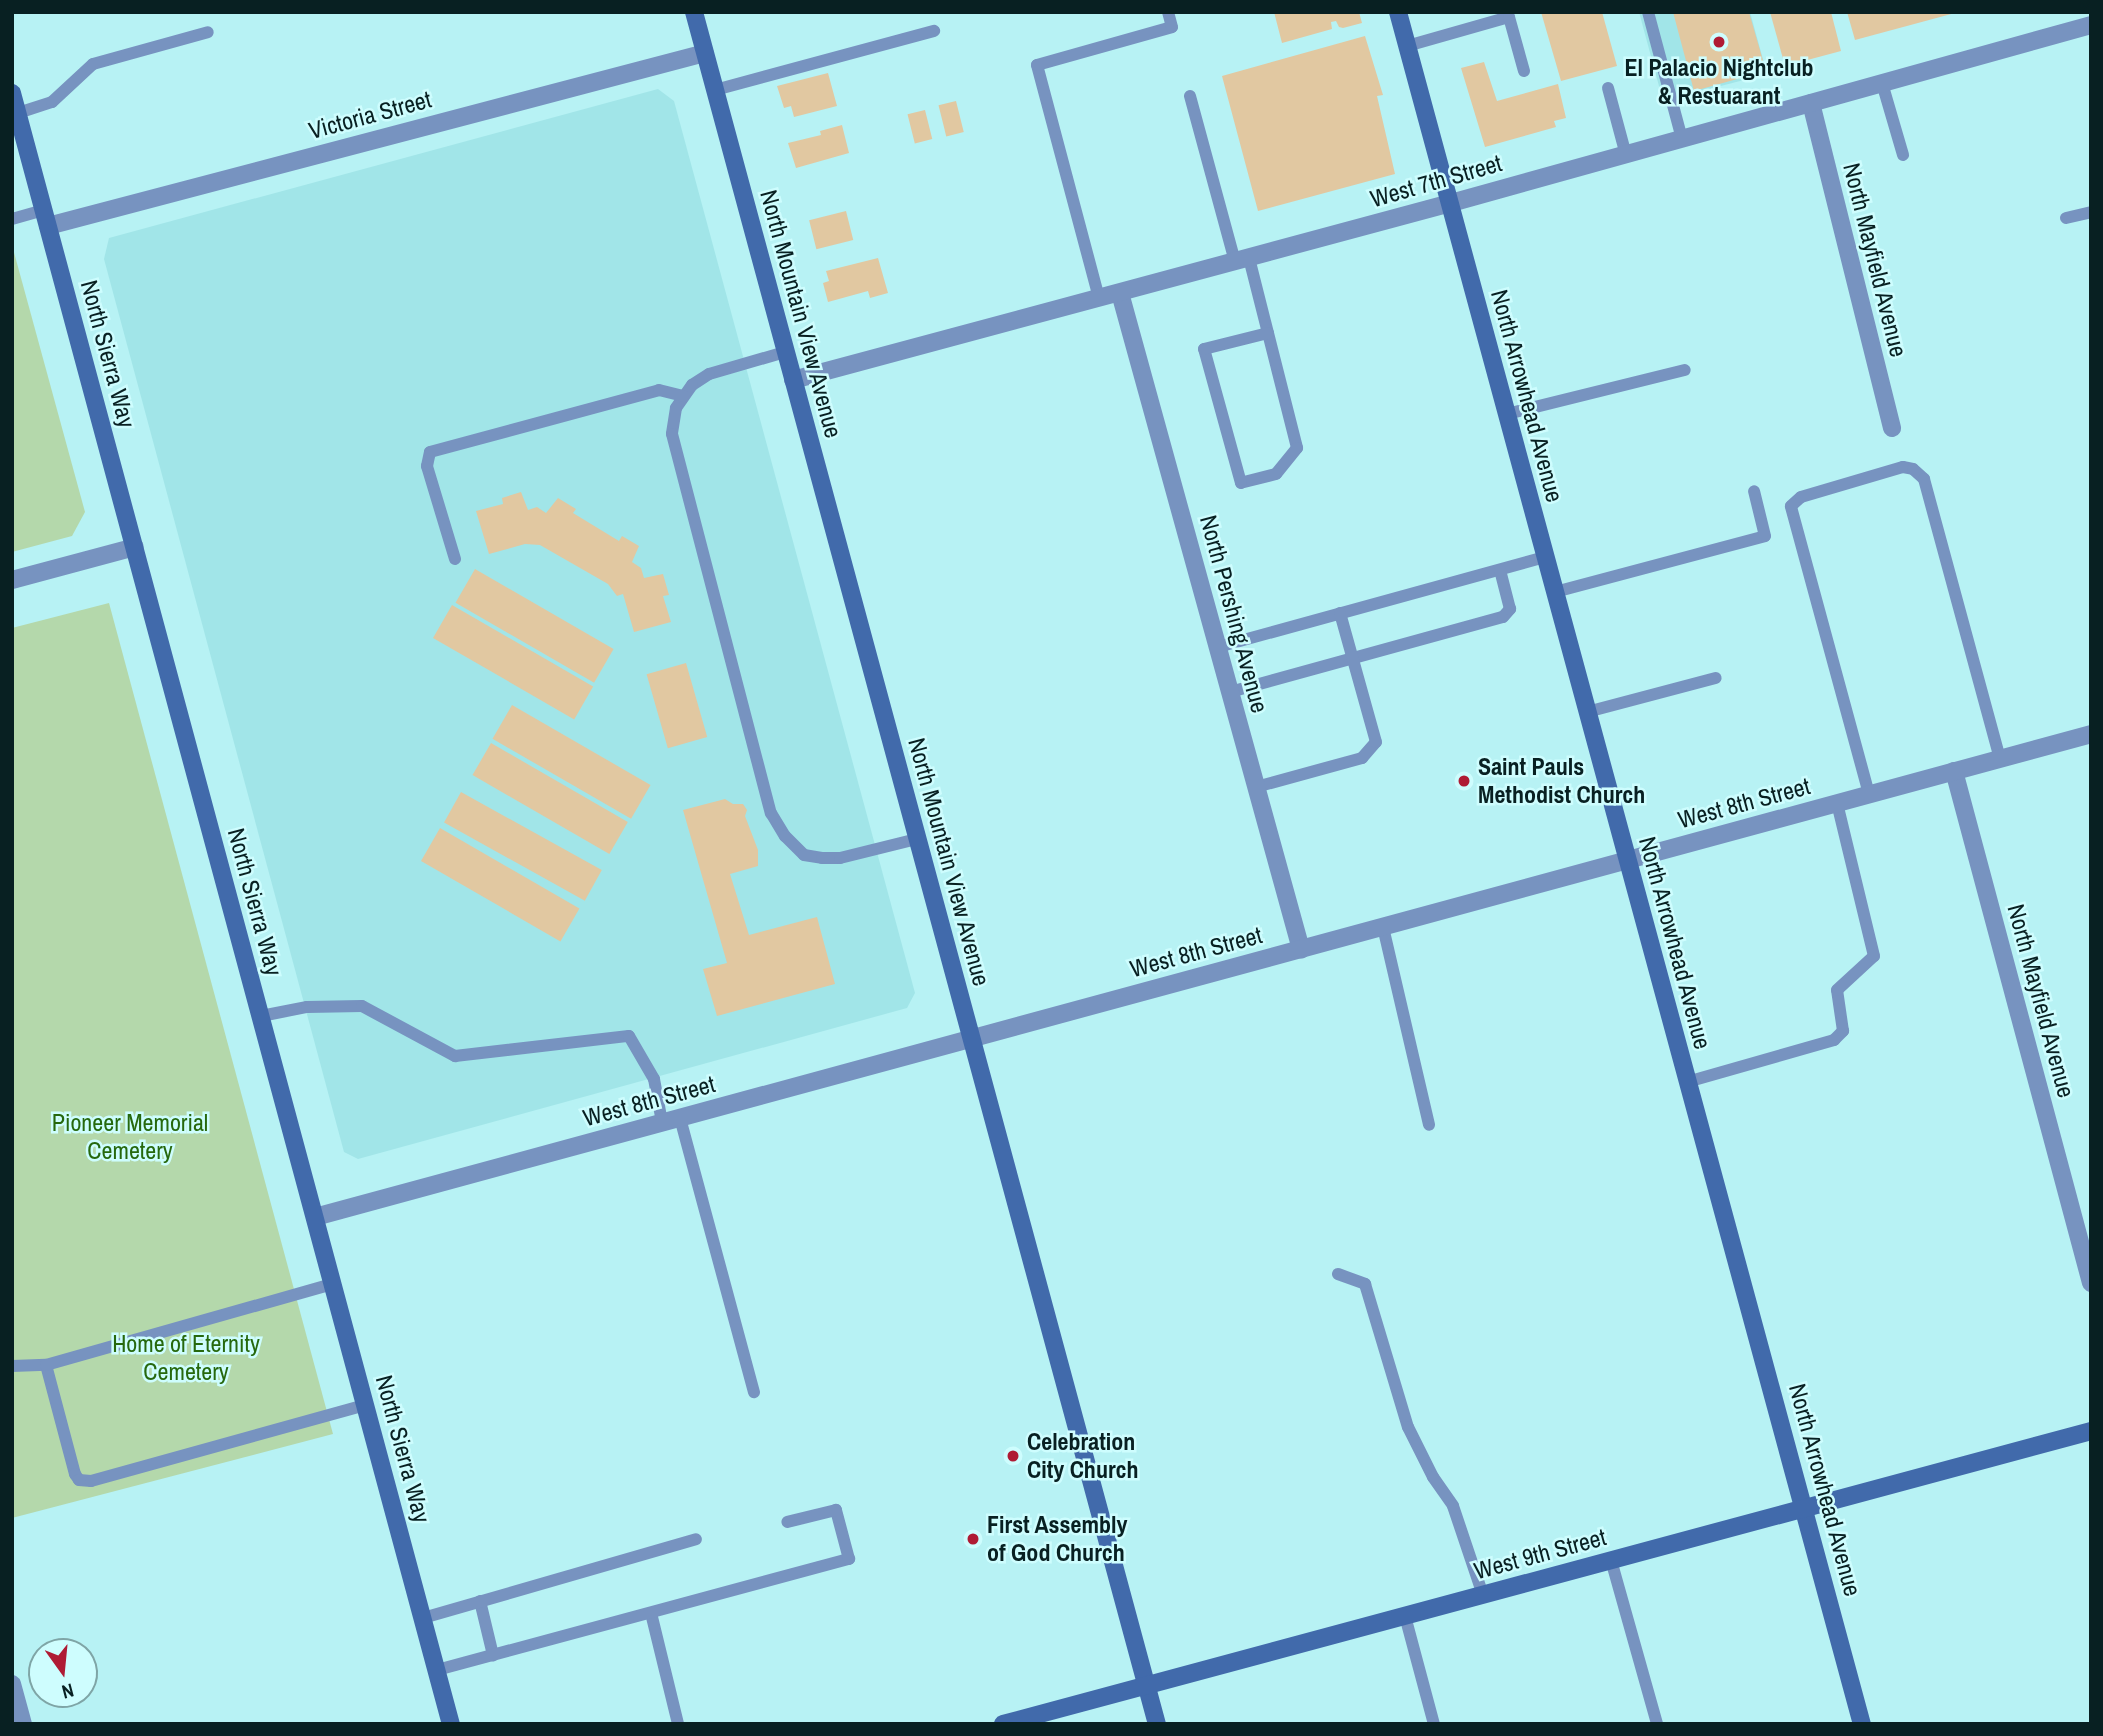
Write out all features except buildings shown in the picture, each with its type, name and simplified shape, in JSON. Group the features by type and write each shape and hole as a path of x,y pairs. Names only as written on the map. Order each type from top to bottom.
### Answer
{"street":[{"name":"North Mountain View Avenue","path":"694,12 1157,1724"},
{"name":"North Arrowhead Avenue","path":"1398,12 1862,1724"},
{"name":"West 7th Street","path":"793,380 1451,204 2091,24"},
{"name":"Victoria Street","path":"46,218 705,53"},
{"name":"North Sierra Way","path":"12,93 452,1724"},
{"name":"North Mayfield Avenue","path":"1811,103 1892,428"},
{"name":"North Pershing Avenue","path":"1120,293 1301,949"},
{"path":"12,580 135,547"},
{"name":"West 8th Street","path":"315,1217 2091,734"},
{"name":"North Mayfield Avenue","path":"1954,771 2091,1283"},
{"name":"West 9th Street","path":"1003,1724 2091,1431"},
{"path":"12,1685 23,1724"}],"lane":[{"path":"1099,298 1037,65 1172,27 1168,12"},
{"path":"1648,12 1682,139"},
{"path":"1407,46 1509,17 1524,71"},
{"path":"715,90 934,31"},
{"path":"18,113 52,102 93,64 208,32"},
{"path":"1882,83 1903,156"},
{"path":"1608,89 1626,155"},
{"path":"1190,96 1268,334 1297,448 1276,474 1241,483 1204,349 1268,334"},
{"path":"2066,218 2091,212"},
{"path":"12,219 46,218"},
{"path":"785,352 709,374 692,385 676,408 672,434 771,813 785,836 804,855 840,858 917,839"},
{"path":"1507,414 1685,370"},
{"path":"455,559 427,466 430,452 659,390 683,396"},
{"path":"1869,794 1791,506 1801,497 1903,467 1913,469 1924,479 2000,759"},
{"path":"1555,592 1765,536 1754,491"},
{"path":"1217,647 1545,557"},
{"path":"1230,692 1503,617 1510,609 1500,570"},
{"path":"1256,787 1362,758 1376,742 1340,613"},
{"path":"1587,712 1716,678"},
{"path":"1688,1082 1835,1040 1843,1031 1837,990 1874,956 1837,803"},
{"path":"1382,926 1429,1125"},
{"path":"261,1016 307,1007 362,1006 455,1056 629,1036 654,1079 671,1120 754,1392"},
{"path":"1338,1274 1365,1284 1408,1427 1433,1477 1453,1506 1483,1595"},
{"path":"12,1367 47,1365 333,1284"},
{"path":"47,1365 75,1474 79,1480 91,1481 366,1405"},
{"path":"437,1670 849,1559 836,1510 787,1522"},
{"path":"423,1618 696,1539"},
{"path":"1611,1560 1657,1724"},
{"path":"480,1601 493,1655"},
{"path":"651,1613 678,1724"},
{"path":"1405,1616 1434,1724"}],"shaded area":[{"name":"El Palacio Nightclub & Restuarant","path":"1639,12 1750,12 1767,74 1663,101"},
{"path":"658,89 674,101 915,993 907,1008 358,1159 344,1152 104,259 109,238"}],"green space":[{"path":"12,245 85,512 72,536 12,552"},
{"name":"Pioneer Memorial Cemetery","path":"109,603 333,1434 12,1518 12,628"}],"place":[{"name":"El Palacio Nightclub & Restuarant","path":"1719,42"},
{"name":"Saint Pauls Methodist Church","path":"1464,781"},
{"name":"Celebration City Church","path":"1013,1456"},
{"name":"First Assembly of God Church","path":"973,1539"}],"park label":[{"name":"Home of Eternity Cemetery","path":"186,1358"}]}
